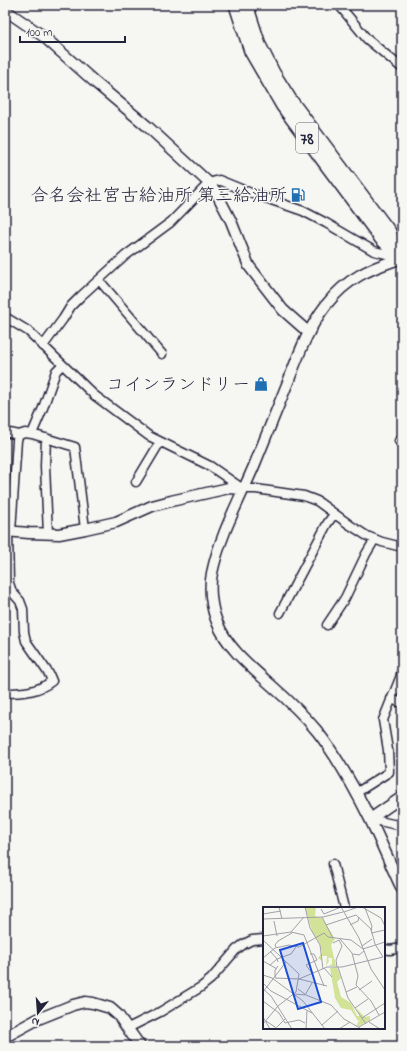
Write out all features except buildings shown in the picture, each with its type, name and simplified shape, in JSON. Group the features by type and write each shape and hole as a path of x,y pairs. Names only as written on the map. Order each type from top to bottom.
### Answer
{"main road":[{"name":"78","path":"236,5 251,51 283,106 381,238 402,258"},
{"name":"78","path":"246,5 258,45 273,73 290,100 389,232 402,258"}],"street":[{"path":"339,5 368,39 402,68"},
{"path":"5,10 43,36 147,126 209,183 216,192 231,221 249,266 283,310 308,332"},
{"path":"43,346 71,306 125,256 171,222 209,183 218,180 250,193 303,211 374,251 402,258"},
{"path":"402,258 371,269 350,280 327,304 308,332 254,467 225,532 212,573 212,602 218,625 232,648 297,709 316,730 337,759 370,819 402,889"},
{"path":"99,280 162,354"},
{"path":"5,317 22,326 94,395 139,430 160,442 210,466 243,490"},
{"path":"32,434 56,371 62,365"},
{"path":"5,432 19,435 25,433 32,434 74,447 85,529"},
{"path":"5,693 18,693 43,688 52,681 49,674 26,641 23,609 20,601 12,592 9,583 8,532 17,440 19,435"},
{"path":"46,438 45,466 48,534"},
{"path":"136,482 160,442"},
{"path":"8,532 59,534 116,522 152,506 171,501 229,488 243,490 256,489 304,496 317,501 350,525 375,539 402,547"},
{"path":"280,613 327,524 334,514"},
{"path":"327,625 345,598 366,554 375,539"},
{"path":"356,792 389,772 388,750 383,720 402,670"},
{"path":"391,699 402,703"},
{"path":"370,819 402,797"},
{"path":"370,819 402,826"},
{"path":"333,864 344,907"},
{"path":"128,1028 160,1012 200,988 211,979 236,950 244,944 252,940 263,939"},
{"path":"385,948 390,950 402,948"},
{"path":"5,1037 38,1019 73,1005 85,1002 110,1008 118,1015 140,1046"}],"place":[{"name":"合名会社宮古給油所 第三給油所","path":"298,195"},
{"name":"コインランドリー","path":"261,384"}]}
